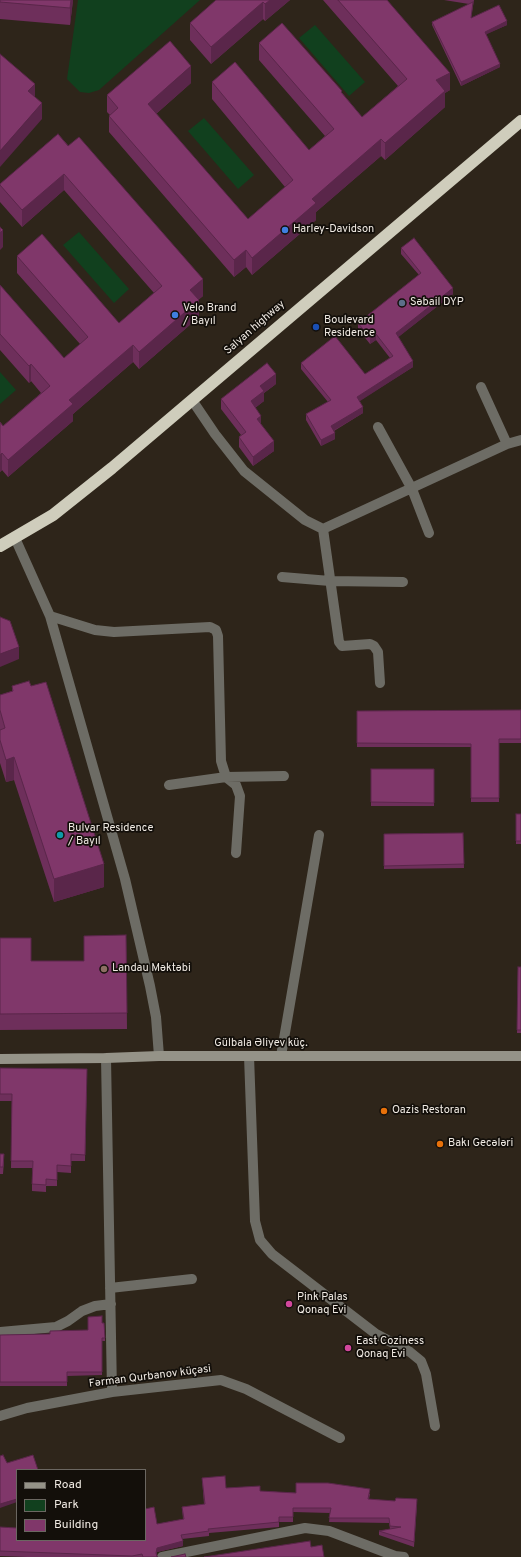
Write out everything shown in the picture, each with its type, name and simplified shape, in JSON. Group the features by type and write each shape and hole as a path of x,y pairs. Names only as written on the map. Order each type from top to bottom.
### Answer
{"highway":[{"name":"Salyan highway","path":"0,546 64,507 112,468 521,121"}],"street":[{"path":"480,387 507,444"},
{"path":"192,400 215,434 244,471 305,520 323,529"},
{"path":"378,427 412,489 429,533"},
{"path":"323,529 507,444 521,440"},
{"path":"323,529 339,642 342,646 370,644 374,646 378,652 380,683"},
{"path":"15,538 50,616 125,878 142,947 156,1017 159,1056"},
{"path":"282,577 330,581 403,582"},
{"path":"50,616 95,630 114,632 210,627 216,630 218,636 221,761 226,778 236,785 240,796 236,853"},
{"path":"169,784 226,778 284,776"},
{"path":"281,1056 319,835"},
{"name":"Gülbala Əliyev küç.","path":"0,1059 159,1056 521,1056"},
{"path":"249,1056 255,1221 260,1240 272,1254 376,1334 410,1352 421,1361 426,1374 435,1426"},
{"path":"106,1058 112,1392"},
{"path":"110,1288 192,1279"},
{"path":"0,1332 56,1327 95,1306 110,1304"},
{"name":"Fərman Qurbanov küçəsi","path":"0,1416 28,1408 112,1392 221,1380 246,1389 340,1438"},
{"path":"162,1557 305,1528 329,1531 395,1556 404,1557"}],"green space":[{"path":"78,0 200,0 99,90 89,93 80,92 67,79"},
{"path":"315,25 365,82 349,96 299,38"},
{"path":"204,118 254,175 238,189 188,131"},
{"path":"79,232 129,289 114,303 63,245"},
{"path":"0,372 16,390 0,404"}],"building":[{"path":"0,0 71,0 70,8 0,2"},
{"path":"216,0 270,0 265,4 263,2 211,47 190,23"},
{"path":"338,0 387,0 450,73 436,80 445,91 385,143 381,139 312,199 316,203 252,258 246,250 234,260 109,116 118,108 107,95 170,41 191,66 148,104 248,219 293,180 212,82 235,62 309,150 334,129 259,43 282,23 342,91 341,92 362,117 407,79"},
{"path":"473,2 471,18 499,5 507,21 485,32 500,64 461,82 432,22"},
{"path":"0,54 35,84 28,91 42,103 0,151"},
{"path":"58,134 68,146 79,137 203,279 190,290 199,300 139,352 133,345 69,400 73,404 8,460 2,453 0,455 0,422 3,426 50,386 31,364 29,366 0,334 0,285 64,358 88,337 17,256 42,234 119,323 162,286 64,174 22,210 0,185"},
{"path":"414,238 453,288 396,333 413,361 357,397 363,407 331,426 335,433 321,440 306,414 331,400 301,363 335,336 365,374 393,356 376,334 370,338 358,323 421,273 401,248"},
{"path":"267,363 276,374 260,386 264,391 251,401 261,416 257,419 274,441 253,457 239,437 246,432 221,399"},
{"path":"0,617 10,621 19,647 0,654"},
{"name":"Bulvar Residence / Bayıl","path":"29,681 31,686 46,682 104,864 54,879 14,757 6,760 0,740 0,730 5,728 0,710 0,695 13,691 12,686"},
{"path":"521,710 521,739 499,739 499,798 471,798 471,744 357,743 357,711"},
{"path":"371,769 434,769 434,803 371,802"},
{"path":"516,814 521,814 521,841 516,841"},
{"path":"463,833 464,864 384,866 384,834"},
{"path":"126,935 127,1013 0,1014 0,938 31,938 31,961 84,961 84,936"},
{"path":"518,967 521,967 521,1030 517,1030"},
{"path":"0,1068 87,1069 85,1155 71,1154 71,1166 57,1165 57,1180 46,1179 46,1185 32,1184 33,1161 11,1161 12,1094 0,1094"},
{"path":"0,1154 4,1154 3,1167 0,1167"},
{"path":"102,1316 105,1338 102,1338 102,1372 67,1372 67,1382 0,1382 0,1335 50,1334 50,1331 88,1330 88,1317"},
{"path":"3,1455 7,1463 33,1455 38,1469 16,1469 16,1499 0,1504 0,1456"},
{"path":"225,1476 226,1488 260,1486 260,1491 296,1493 296,1483 328,1483 370,1489 368,1499 395,1501 396,1498 417,1499 414,1542 379,1531 401,1527 390,1526 389,1518 329,1518 331,1508 293,1508 293,1517 279,1517 279,1522 208,1529 209,1531 181,1535 183,1541 157,1548 157,1557 143,1557 142,1554 132,1556 0,1551 0,1527 16,1528 16,1541 146,1541 146,1509 154,1507 157,1524 184,1519 182,1507 205,1504 202,1478"},
{"path":"310,1541 311,1547 322,1545 324,1557 204,1557"},
{"path":"185,1554 186,1557 171,1557"}],"place":[{"name":"Harley-Davidson","path":"285,230"},
{"name":"Səbail DYP","path":"402,303"},
{"name":"Velo Brand / Bayıl","path":"175,315"},
{"name":"Boulevard Residence","path":"316,327"},
{"name":"Bulvar Residence / Bayıl","path":"60,835"},
{"name":"Landau Məktəbi","path":"104,969"},
{"name":"Oazis Restoran","path":"384,1111"},
{"name":"Bakı Gecələri","path":"440,1144"},
{"name":"Pink Palas Qonaq Evi","path":"289,1304"},
{"name":"East Coziness Qonaq Evi","path":"348,1348"}]}
